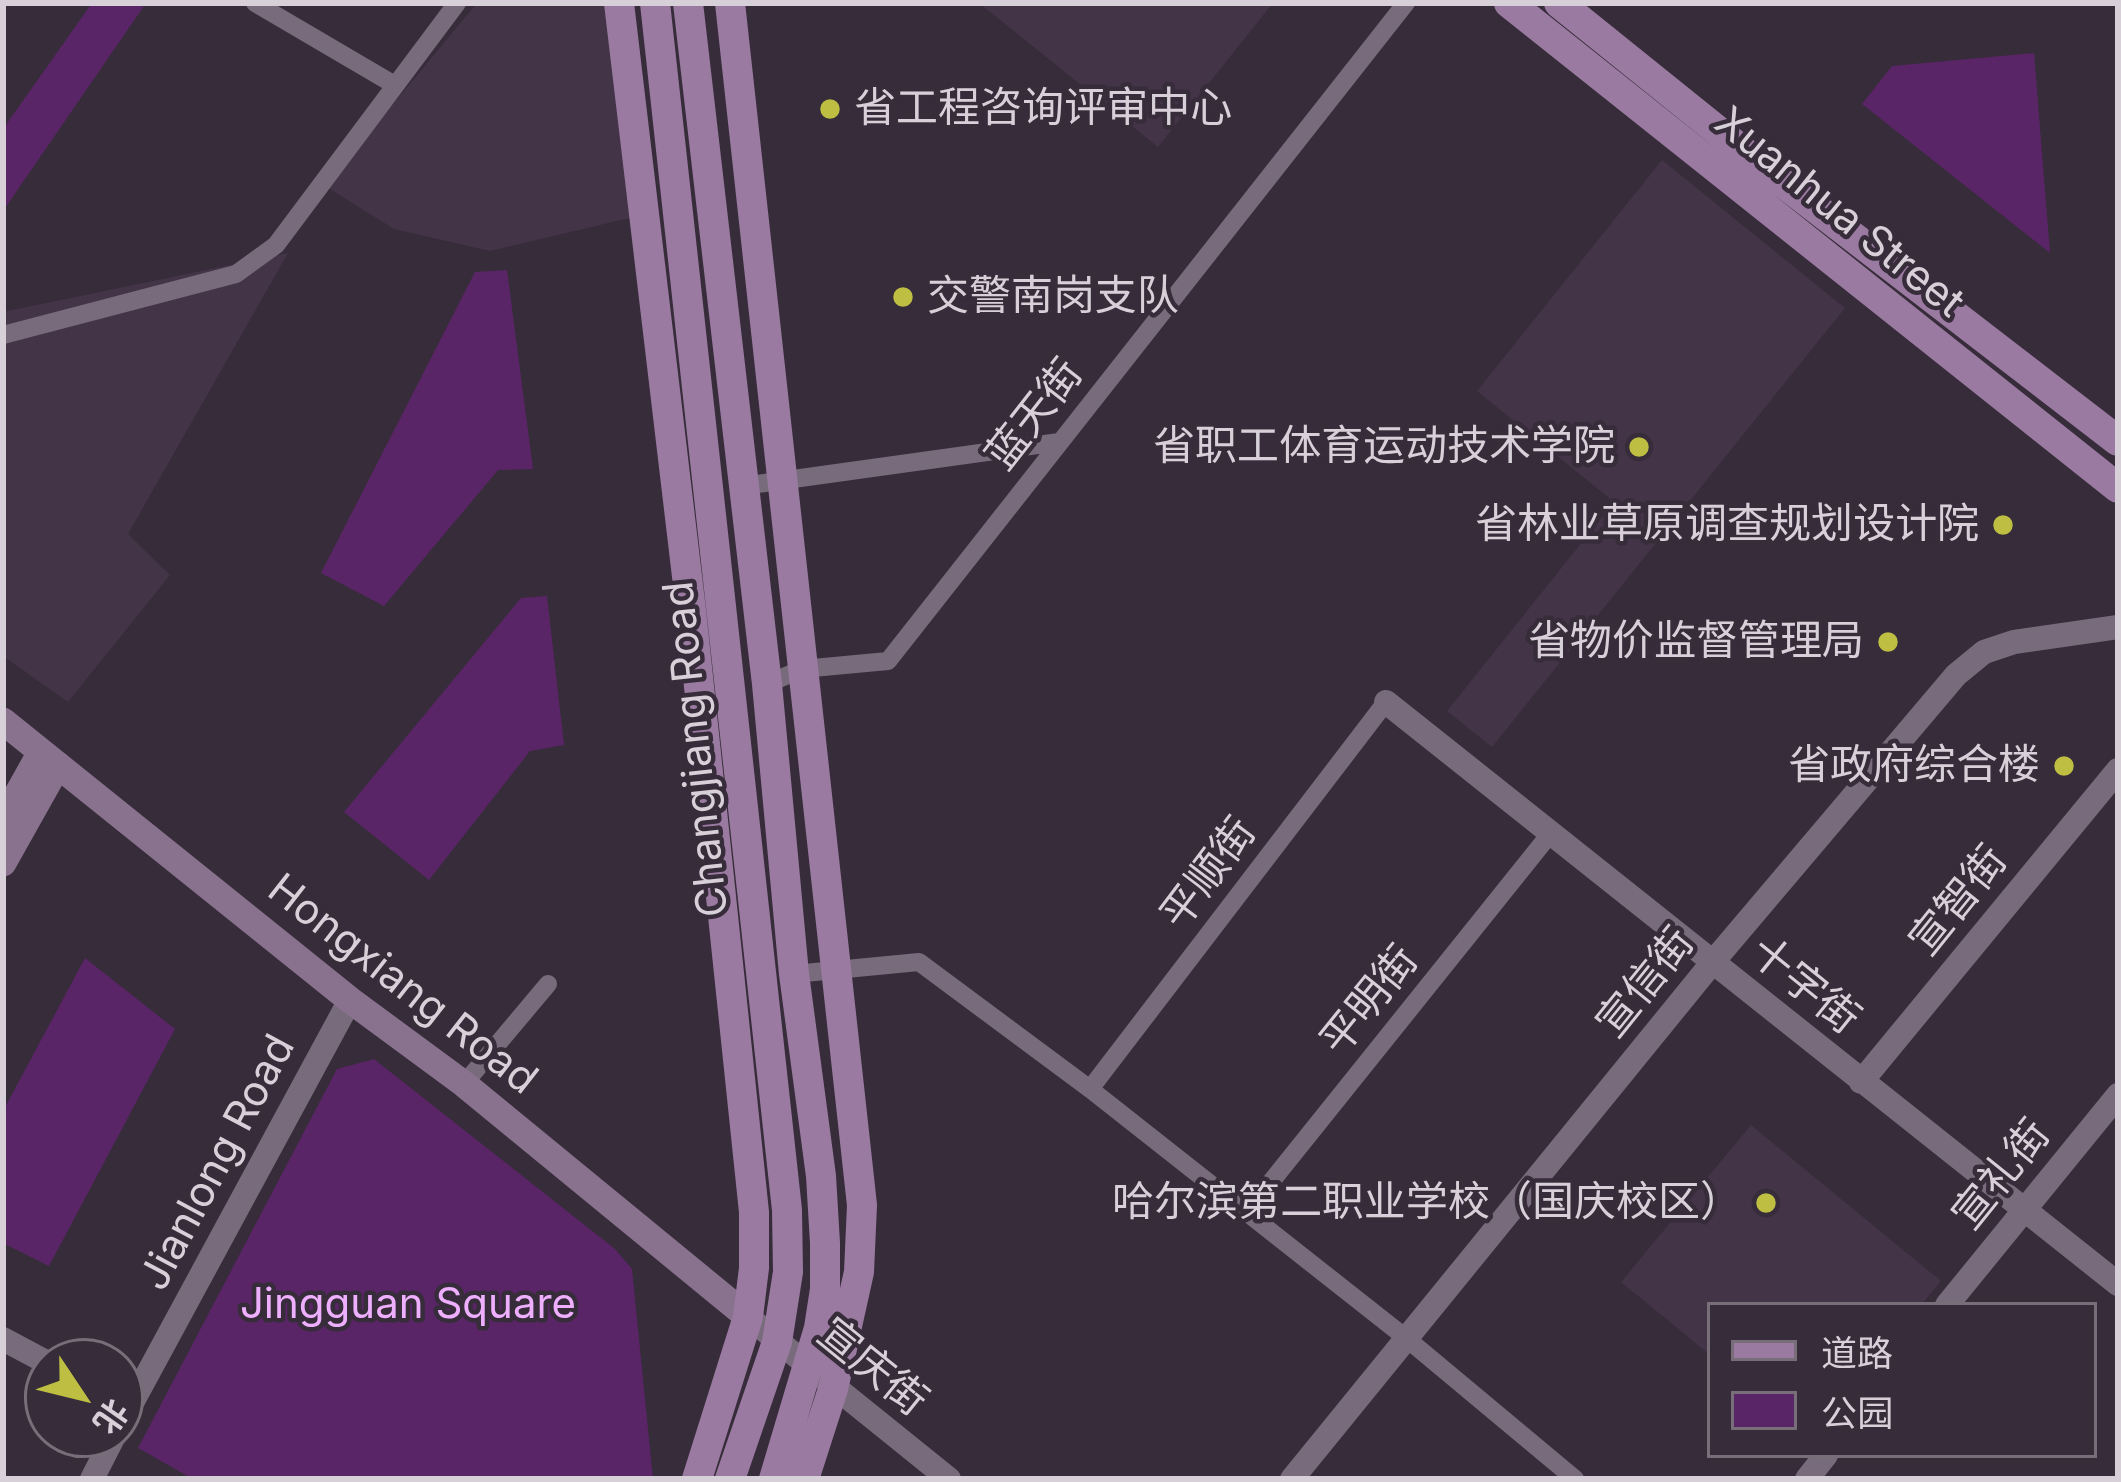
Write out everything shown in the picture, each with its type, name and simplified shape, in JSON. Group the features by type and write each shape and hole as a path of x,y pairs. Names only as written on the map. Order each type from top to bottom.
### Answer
{"main road":[{"path":"620,3 692,610 754,1212 748,1317 697,1479"},
{"name":"Changjiang Road","path":"655,3 783,1161 788,1272 777,1342 730,1479"},
{"name":"Changjiang Road","path":"688,3 825,1243 821,1379 774,1479"},
{"path":"730,3 863,1238 860,1272 821,1379 804,1479"},
{"name":"Xuanhua Street","path":"1509,3 2118,488"},
{"name":"Xuanhua Street","path":"1559,3 2118,441"},
{"name":"Hongxiang Road","path":"3,721 350,1000 464,1084 748,1317"},
{"path":"3,820 49,758"},
{"path":"3,863 49,758"}],"street":[{"path":"255,3 394,83"},
{"path":"3,335 236,274 276,245 457,3"},
{"name":"蓝天街","path":"766,684 802,669 888,661 1406,3"},
{"path":"743,486 1059,442"},
{"name":"宣信街","path":"1292,1479 1712,963 1955,675 1984,652 2014,642 2118,627"},
{"name":"十字街","path":"1386,702 2118,1284"},
{"name":"平顺街","path":"1090,1089 1386,702"},
{"name":"宣智街","path":"1861,1082 2118,770"},
{"name":"平明街","path":"1246,1214 1550,834"},
{"path":"794,974 919,962 1090,1089 1406,1338 1575,1479"},
{"path":"464,1084 548,984"},
{"name":"Jianlong Road","path":"144,1373 350,1000"},
{"name":"宣礼街","path":"1950,1302 2118,1095"},
{"name":"宣庆街","path":"748,1317 949,1479"}],"shaded area":[{"path":"477,3 608,3 634,217 490,251 394,229 325,186"},
{"path":"979,3 1273,3 1158,147"},
{"name":"省职工体育运动技术学院","path":"1662,160 1845,308 1492,747 1447,711 1614,502 1477,391"},
{"path":"288,253 128,534 170,575 68,702 3,656 3,312"},
{"name":"哈尔滨第二职业学校（国庆校区）","path":"1751,1125 1941,1281 1924,1302 1707,1302 1707,1353 1621,1282"}],"green space":[{"path":"92,3 146,3 3,211 3,129"},
{"path":"2034,53 2050,253 1862,104 1892,66"},
{"path":"507,270 533,469 498,470 384,606 321,573 475,272"},
{"path":"547,596 564,745 530,751 429,880 344,812 521,598"},
{"path":"85,958 175,1029 49,1266 3,1243 3,1111"},
{"name":"Jingguan Square","path":"374,1059 615,1249 632,1269 653,1479 193,1479 144,1451 144,1437 337,1069"}],"place":[{"name":"省工程咨询评审中心","path":"830,109"},
{"name":"交警南岗支队","path":"903,297"},
{"name":"省职工体育运动技术学院","path":"1639,447"},
{"name":"省林业草原调查规划设计院","path":"2003,525"},
{"name":"省物价监督管理局","path":"1888,642"},
{"name":"省政府综合楼","path":"2064,766"},
{"name":"哈尔滨第二职业学校（国庆校区）","path":"1766,1203"}]}
